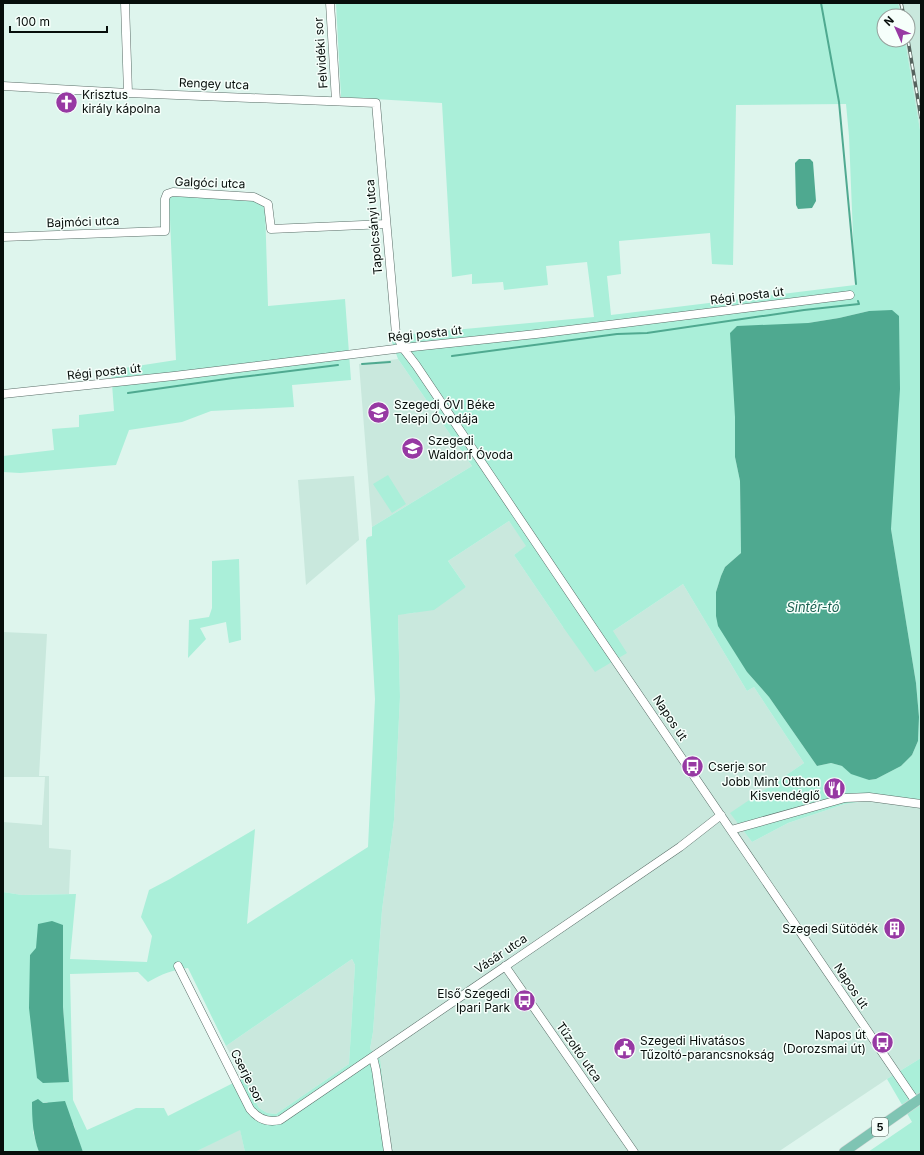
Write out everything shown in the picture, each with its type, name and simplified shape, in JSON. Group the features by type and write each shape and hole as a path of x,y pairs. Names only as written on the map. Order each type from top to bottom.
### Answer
{"main road":[{"name":"5","path":"844,1152 918,1100"}],"street":[{"path":"125,3 128,93"},
{"name":"Felvidéki sor","path":"330,3 336,101"},
{"name":"Rengey utca","path":"3,86 128,93 376,103"},
{"name":"Tapolcsányi utca","path":"376,103 396,334 403,348"},
{"name":"Galgóci utca","path":"164,231 165,199 167,194 173,192 254,197 268,204 271,229 386,224"},
{"name":"Bajmóci utca","path":"3,237 164,231"},
{"name":"Régi posta út","path":"3,394 174,376 403,348 536,334 850,295"},
{"name":"Napos út","path":"403,348 891,1066 918,1100"},
{"path":"731,830 845,798 865,797 921,804"},
{"name":"Vásár utca","path":"373,1057 680,848 721,815"},
{"name":"Cserje sor","path":"178,966 250,1109 260,1118 272,1121 284,1118 373,1057"},
{"name":"Tűzoltó utca","path":"505,966 634,1152"},
{"path":"373,1057 388,1152"}],"shaded area":[{"path":"336,3 898,3 899,8 876,8 876,48 906,48 921,136 921,806 872,800 845,804 788,823 752,842 730,813 804,763 754,687 747,691 683,584 613,631 627,653 595,672 514,555 526,546 509,521 448,561 466,587 434,610 398,615 400,697 394,820 382,910 373,1032 370,1049 380,1059 392,1152 245,1152 240,1130 195,1152 83,1152 74,1125 47,1102 43,1103 33,1132 39,1152 3,1152 3,892 22,895 76,894 70,959 147,962 152,936 141,917 149,890 255,829 247,924 368,847 375,699 366,540 368,537 372,536 372,527 472,466 398,359 390,336 594,317 587,262 546,266 548,285 504,290 503,282 472,284 472,274 452,277 442,103 341,97","holes":["846,104 849,136 855,285 611,315 607,276 621,274 619,241 710,233 712,264 733,265 736,105","869,311 892,496 891,529 916,683 919,717 918,741 912,755 901,766 876,779 869,780 842,766 831,763 817,766 769,697 747,672 716,592 725,567 741,553 740,481 735,457 735,417 808,323","36,949 63,1007 69,1082 30,955","352,959 355,965 349,1064 276,1114 267,1113 259,1108 243,1078 168,1116 164,1108 136,1108 87,1130 73,1100 70,974 138,972 148,982 167,973 188,968 226,1046"]},
{"path":"898,3 921,3 921,136 906,48 916,48 916,8 899,8"},
{"path":"169,196 253,198 265,205 268,306 345,299 351,380 292,385 294,407 211,411 182,422 129,430 116,465 20,473 3,472 3,456 54,450 52,429 79,427 79,415 114,411 111,370 176,360"},
{"name":"Szegedi Waldorf Óvoda","path":"398,359 472,466 372,527 359,364"},
{"path":"388,475 406,504 392,513 373,484"},
{"path":"354,476 359,540 306,585 298,480"},
{"path":"509,521 527,546 514,555 563,627 613,631 683,584 747,691 754,687 804,763 731,813 752,842 788,823 845,804 872,800 921,806 921,1058 778,1152 392,1152 370,1049 373,1032 382,910 394,820 400,697 398,614 414,613 466,587 448,561"},
{"path":"239,559 241,640 229,643 226,622 200,628 206,639 188,658 189,620 209,617 212,608 212,561"},
{"path":"3,632 47,634 39,776 49,776 49,848 71,850 69,894 22,895 3,892 3,822 42,825 45,777 3,777"},
{"path":"352,959 355,965 349,1064 276,1114 267,1113 259,1108 226,1046"},
{"path":"921,1058 921,1152 868,1152 912,1122 887,1079"},
{"path":"240,1129 245,1152 195,1152"}],"water":[{"path":"799,159 810,159 813,162 816,201 812,208 798,209 796,205 795,163"},
{"name":"Sintér-tó","path":"892,310 899,316 900,389 891,529 916,683 919,717 918,741 912,755 901,766 876,779 869,780 851,774 842,766 831,763 817,766 769,697 747,672 718,626 716,616 716,592 725,567 741,553 740,481 735,457 735,417 730,333 737,326 808,323 869,311"},
{"path":"52,921 63,925 63,1007 69,1082 43,1083 37,1078 29,1008 30,955 36,948 38,924"},
{"path":"38,1099 43,1103 65,1101 83,1152 39,1152 34,1134 32,1108 32,1102"}],"waterway":[{"path":"821,3 839,102 856,284"},
{"path":"452,356 617,334 647,333 804,310 859,304 858,301"},
{"path":"362,364 390,362"},
{"path":"128,393 338,365"}],"railway":[{"path":"901,3 902,8"},
{"path":"909,48 921,118"}],"place":[{"name":"Krisztus király kápolna","path":"67,102"},
{"name":"Szegedi ÓVI Béke Telepi Óvodája","path":"378,412"},
{"name":"Szegedi Waldorf Óvoda","path":"413,448"},
{"name":"Cserje sor","path":"693,767"},
{"name":"Jobb Mint Otthon Kisvendéglő","path":"835,789"},
{"name":"Szegedi Sütödék","path":"894,929"},
{"name":"Első Szegedi Ipari Park","path":"525,1001"},
{"name":"Napos út (Dorozsmai út)","path":"882,1042"},
{"name":"Szegedi Hivatásos Tűzoltó-parancsnokság","path":"624,1048"}]}
